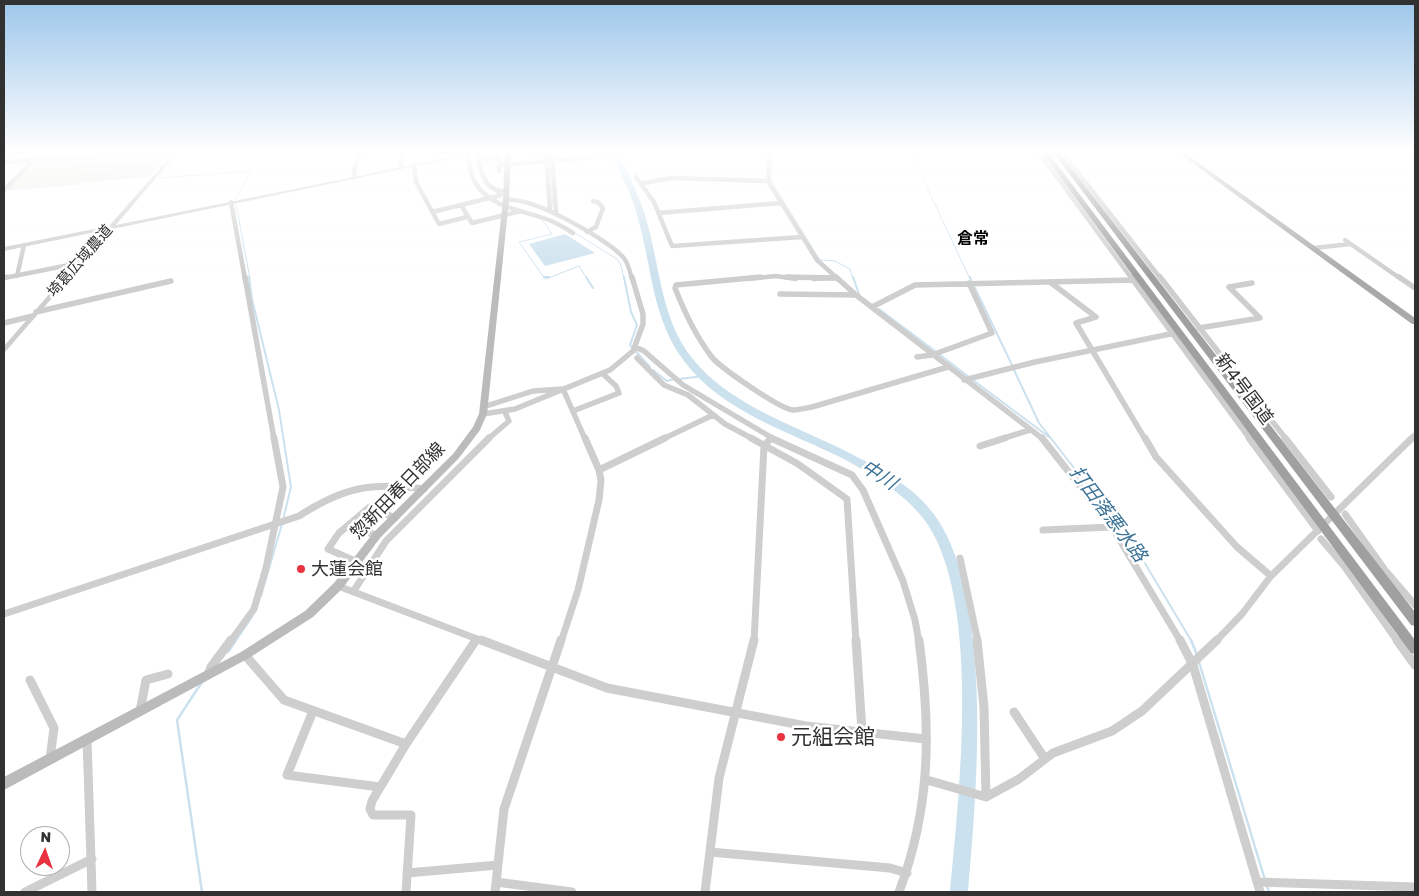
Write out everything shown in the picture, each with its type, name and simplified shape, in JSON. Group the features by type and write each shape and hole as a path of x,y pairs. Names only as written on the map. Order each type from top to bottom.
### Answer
{"highway":[{"name":"新4号国道","path":"1075,193 1321,532 1415,649"},
{"name":"新4号国道","path":"1088,193 1340,515 1415,621"}],"main road":[{"name":"惣新田春日部線","path":"4,784 211,674 245,655 309,614 338,586 355,561 377,535 456,456 477,428 483,410 506,193"},
{"path":"1238,193 1415,322"}],"street":[{"name":"埼葛広域農道","path":"4,350 139,193"},
{"path":"4,249 277,193"},
{"path":"422,193 439,224 467,217"},
{"path":"485,193 505,206 541,217 573,233"},
{"path":"432,212 501,195 499,193"},
{"path":"551,193 553,212"},
{"path":"553,193 553,212"},
{"path":"647,193 654,202 672,246 802,237"},
{"path":"775,193 817,260 835,278 964,380 1043,439 1112,527 1173,626 1193,665 1259,887 1415,887"},
{"path":"964,380 1035,362 1176,333 1133,280 1069,193"},
{"path":"1094,193 1265,410 1302,468 1331,497"},
{"path":"461,205 472,223 515,199 553,212 587,232 624,258 630,271 643,314 643,324 635,347 624,360 603,374 505,412 483,410"},
{"path":"587,232 596,227 602,208 599,203 592,201"},
{"path":"211,674 211,667 254,609 266,568 283,487 231,202"},
{"path":"658,213 781,203"},
{"path":"505,206 522,211"},
{"path":"1314,248 1348,242 1415,288"},
{"path":"17,276 24,244"},
{"path":"4,278 79,263"},
{"path":"835,278 799,279 776,276 676,285 675,288 704,345 719,365 744,383 792,410 812,407 948,367"},
{"path":"872,307 916,285 1133,280"},
{"path":"4,323 171,281"},
{"path":"1050,282 1096,317 1076,323 1156,457 1237,547 1272,576"},
{"path":"917,357 932,355 992,333 969,283"},
{"path":"1199,328 1260,318 1229,287 1252,283"},
{"path":"780,294 856,295"},
{"path":"635,347 644,351 676,381 771,438 842,469 852,475 863,490 907,593 913,612 918,633 927,710 927,780 919,833 899,892"},
{"path":"637,358 664,385 688,395 713,415 804,468 847,499 862,731"},
{"path":"573,411 619,393 620,390 603,374"},
{"path":"483,410 533,391 563,389"},
{"path":"563,389 599,470 599,500 578,590 504,809 496,887 572,892"},
{"path":"353,592 386,542 404,522 495,432 509,421 505,412"},
{"path":"599,470 713,415"},
{"path":"980,446 1030,430"},
{"path":"927,780 986,797 1019,779 1053,754 1112,731 1142,711 1193,665 1242,614 1272,576 1340,515 1415,435"},
{"path":"705,892 719,778 756,633 764,446 771,438"},
{"path":"4,614 299,516 332,496 360,489 407,486 424,489"},
{"path":"374,509 386,496 388,487"},
{"path":"355,561 331,552 328,548 346,527 370,507 394,518"},
{"path":"346,527 377,535"},
{"path":"1043,530 1112,527"},
{"path":"1371,557 1415,605"},
{"path":"960,558 969,596 982,674 986,730 986,797"},
{"path":"1356,575 1415,665"},
{"path":"338,586 607,688 734,714 806,726 926,739"},
{"path":"406,892 411,815 372,815 370,809 372,801 406,744 477,639"},
{"path":"245,655 284,700 406,744"},
{"path":"140,711 146,680 168,674"},
{"path":"30,680 54,728 50,758"},
{"path":"313,711 287,775 380,787"},
{"path":"1014,712 1045,759"},
{"path":"87,739 92,892"},
{"path":"710,852 890,868 907,873"},
{"path":"25,892 92,859"},
{"path":"407,873 498,865"}],"water":[{"path":"565,234 595,253 545,266 529,244"}],"waterway":[{"path":"235,199 239,193"},
{"path":"552,193 553,208"},
{"name":"中川","path":"632,193 643,221 664,312 678,346 689,361 705,378 745,406 858,462 900,488 927,514 934,524 950,558 961,601 967,650 969,702 966,807 959,892"},
{"path":"778,193 820,260 835,261 850,269 853,279"},
{"name":"打田落悪水路","path":"930,193 970,279"},
{"path":"236,204 250,279"},
{"path":"541,218 552,234 519,242 545,279"},
{"path":"575,233 617,259 621,265 624,279"},
{"path":"546,279 579,266 587,279"},
{"path":"249,277 252,299 279,410 291,487 283,520"},
{"path":"544,277 549,277"},
{"path":"586,277 593,288"},
{"path":"624,277 631,312 637,325 630,345 650,367"},
{"path":"853,277 859,294"},
{"name":"打田落悪水路","path":"970,277 972,282"},
{"name":"打田落悪水路","path":"974,286 1012,365"},
{"path":"879,309 935,351"},
{"path":"939,354 969,377"},
{"path":"653,370 667,381 675,379"},
{"name":"打田落悪水路","path":"1014,370 1039,423 1134,545 1191,641"},
{"path":"679,379 704,376"},
{"path":"973,380 1049,437"},
{"path":"261,596 282,524"},
{"path":"235,642 252,617"},
{"path":"228,652 236,640"},
{"name":"打田落悪水路","path":"1191,641 1197,655"},
{"name":"打田落悪水路","path":"1199,662 1265,880"},
{"path":"202,682 177,720 202,892"},
{"name":"打田落悪水路","path":"1267,886 1269,892"}],"place":[{"name":"大蓮会館","path":"301,569"},
{"name":"元組会館","path":"781,737"}],"district":[{"name":"倉常","path":"973,239"}]}
